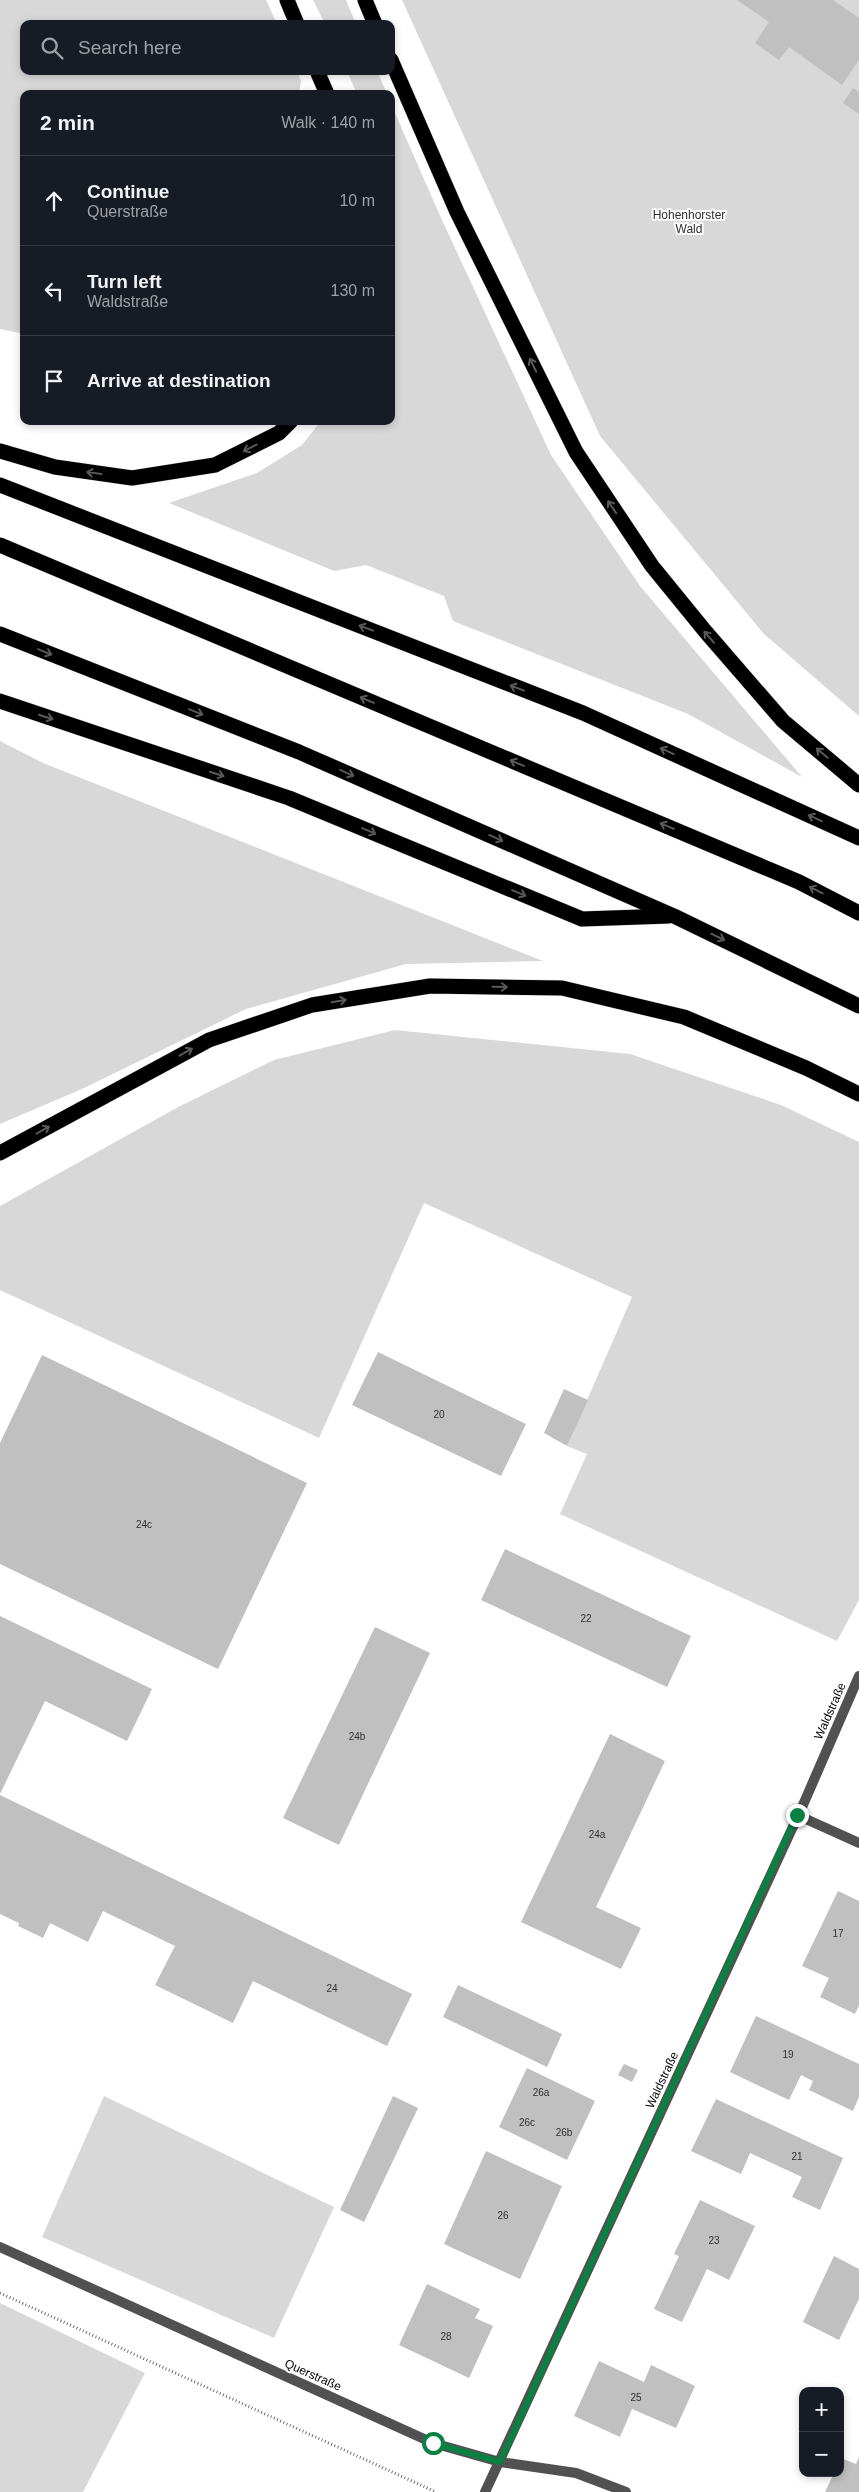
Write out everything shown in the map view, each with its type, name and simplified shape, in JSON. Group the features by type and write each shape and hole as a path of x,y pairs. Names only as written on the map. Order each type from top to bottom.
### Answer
{"highway":[{"path":"288,0 296,20"},
{"path":"365,0 373,20"},
{"path":"395,69 457,212 576,452 652,566 705,632 783,721 859,785"},
{"path":"319,75 325,90"},
{"path":"0,451 54,467 132,478 215,466 279,433 287,425"},
{"path":"0,485 583,714 859,838"},
{"path":"0,545 799,882 859,913"},
{"path":"0,634 298,752 674,916 859,1006"},
{"path":"0,701 289,798 582,919 674,916"},
{"path":"0,1153 209,1040 312,1005 430,986 562,988 684,1017 806,1068 859,1094"}],"street":[{"name":"Waldstraße","path":"485,2492 797,1815 859,1676"},
{"path":"797,1815 859,1843"},
{"name":"Querstraße","path":"0,2247 433,2443 500,2462 576,2473 626,2492"}],"path":[{"path":"0,2293 436,2492"}],"green space":[{"path":"0,0 266,0 275,20 20,20 20,75 299,75 301,81 300,90 20,90 20,333 0,329"},
{"path":"313,0 346,0 354,20 323,20"},
{"name":"Hohenhorster Wald","path":"402,0 859,0 859,716 764,634 600,436"},
{"path":"349,75 379,75 385,90 355,90"},
{"path":"395,113 442,220 551,455 640,586 802,777 688,714 453,621 444,596 366,565 334,571 169,503 257,473 302,445 318,425 395,425"},
{"path":"0,741 43,763 543,961 406,964 246,1009 82,1089 0,1124"},
{"path":"395,1030 630,1054 781,1105 859,1142 859,1600 837,1641 560,1514 587,1454 567,1446 632,1297 424,1203 319,1438 0,1290 0,1206 180,1106 274,1060"},
{"path":"104,2096 334,2207 274,2338 42,2237"},
{"path":"0,2303 145,2373 83,2492 0,2492"}],"building":[{"path":"737,0 833,0 859,18 859,60 842,85 789,47 779,60 755,43 769,22"},
{"path":"853,88 859,92 859,114 843,103"},
{"path":"378,1352 526,1424 501,1476 352,1405"},
{"path":"42,1355 307,1483 218,1669 0,1564 0,1443"},
{"path":"564,1389 588,1400 567,1446 544,1433"},
{"path":"505,1549 691,1636 667,1687 481,1600"},
{"path":"0,1616 152,1689 127,1741 45,1701 0,1794"},
{"path":"375,1627 430,1653 339,1845 283,1818"},
{"path":"610,1734 665,1761 596,1907 641,1928 621,1969 521,1922"},
{"path":"0,1795 412,1994 387,2046 253,1981 233,2023 155,1985 175,1946 103,1911 88,1942 50,1923 43,1938 18,1926 19,1923 0,1914"},
{"path":"838,1891 859,1901 859,2005 855,2014 820,1997 829,1978 802,1966"},
{"path":"458,1985 562,2034 547,2067 443,2017"},
{"path":"756,2016 859,2064 859,2097 853,2111 809,2090 813,2081 801,2075 789,2100 730,2072"},
{"path":"624,2064 638,2070 632,2082 618,2075"},
{"path":"527,2068 595,2101 567,2160 499,2127"},
{"path":"393,2096 418,2108 364,2222 340,2210"},
{"path":"716,2099 843,2158 820,2210 792,2197 802,2177 750,2153 741,2174 691,2151"},
{"path":"486,2151 562,2186 520,2279 444,2244"},
{"path":"700,2200 755,2226 729,2280 707,2269 682,2322 654,2309 679,2256 674,2254"},
{"path":"834,2256 859,2269 859,2299 839,2340 803,2322"},
{"path":"427,2284 480,2309 475,2318 493,2326 469,2378 399,2345"},
{"path":"599,2361 644,2382 651,2365 695,2386 676,2428 632,2409 620,2437 574,2416"},
{"path":"859,2457 859,2492 825,2492 832,2477 844,2477 844,2459 856,2464"}],"route":[{"path":"433,2443 500,2462 797,1815"}]}
